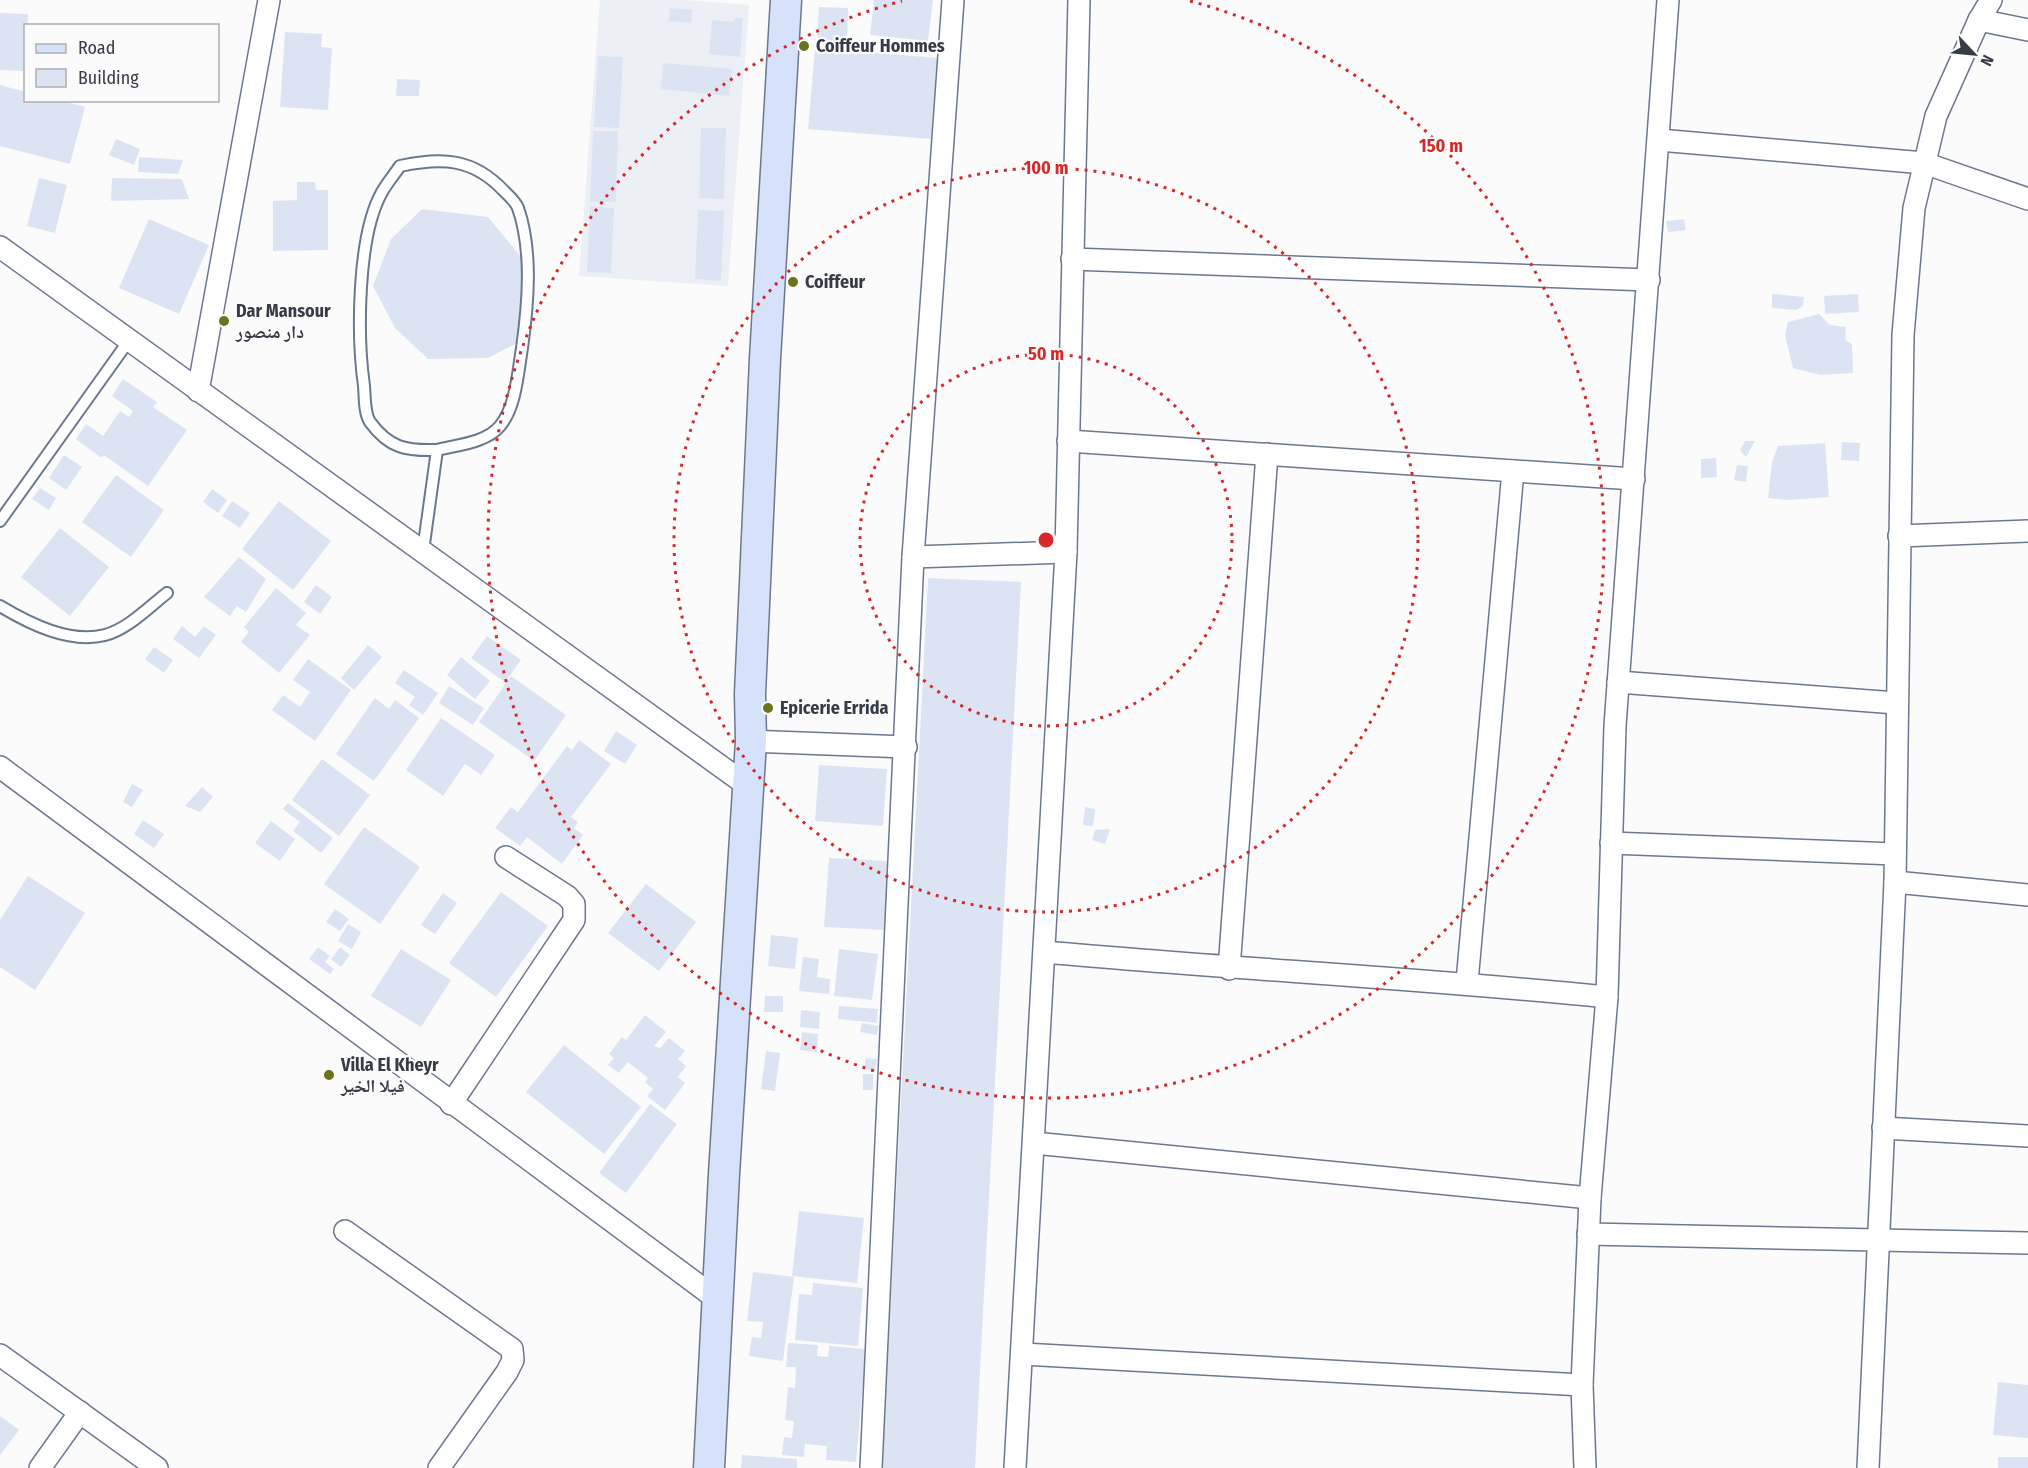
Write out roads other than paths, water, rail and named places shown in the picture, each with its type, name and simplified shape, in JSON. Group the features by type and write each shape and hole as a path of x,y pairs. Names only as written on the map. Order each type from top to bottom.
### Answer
{"street":[{"path":"198,391 269,0"},
{"path":"709,1468 751,741 750,694 765,371 786,0"},
{"path":"871,1468 913,557 952,0"},
{"path":"1015,1468 1066,552 1079,0"},
{"path":"1585,1468 1582,1385 1588,1234 1607,997 1618,681 1668,0"},
{"path":"1868,1468 1895,882 1903,335 1914,208 1936,116 1979,20 1991,0"},
{"path":"1979,20 2028,30"},
{"path":"1659,140 1924,163 2028,199"},
{"path":"0,247 748,786"},
{"path":"1072,259 1649,280"},
{"path":"1068,441 1634,479"},
{"path":"1229,969 1268,454"},
{"path":"1467,982 1513,471"},
{"path":"1899,536 2028,531"},
{"path":"913,557 1066,552"},
{"path":"1618,681 1896,703"},
{"path":"751,741 906,747"},
{"path":"0,767 717,1299"},
{"path":"1611,843 1895,854"},
{"path":"452,1104 574,920 574,904 567,896 506,857"},
{"path":"1895,882 2028,895"},
{"path":"1045,952 1229,969 1467,982 1607,997"},
{"path":"1883,1128 2028,1136"},
{"path":"1034,1143 1590,1198"},
{"path":"345,1231 512,1349 513,1360 507,1372 439,1468"},
{"path":"1588,1234 2028,1243"},
{"path":"1023,1354 1582,1385"},
{"path":"0,1355 157,1468"},
{"path":"40,1468 80,1412"}],"lane":[{"path":"429,160 468,164 494,180 518,206 526,242 526,318 508,414 498,428 470,443 437,450 406,451 385,439 368,420 361,368 360,302 366,249 381,194 400,166 429,160"},
{"path":"0,521 130,339"},
{"path":"423,551 437,450"},
{"path":"0,606 40,627 65,635 90,637 106,635 120,628 167,593"}],"place":[{"name":"Coiffeur Hommes","path":"804,46"},
{"name":"Coiffeur","path":"793,282"},
{"name":"Dar Mansour دار منصور","path":"224,321"},
{"name":"Epicerie Errida","path":"768,708"},
{"name":"Villa El Kheyr فيلا الخير","path":"329,1075"}]}
